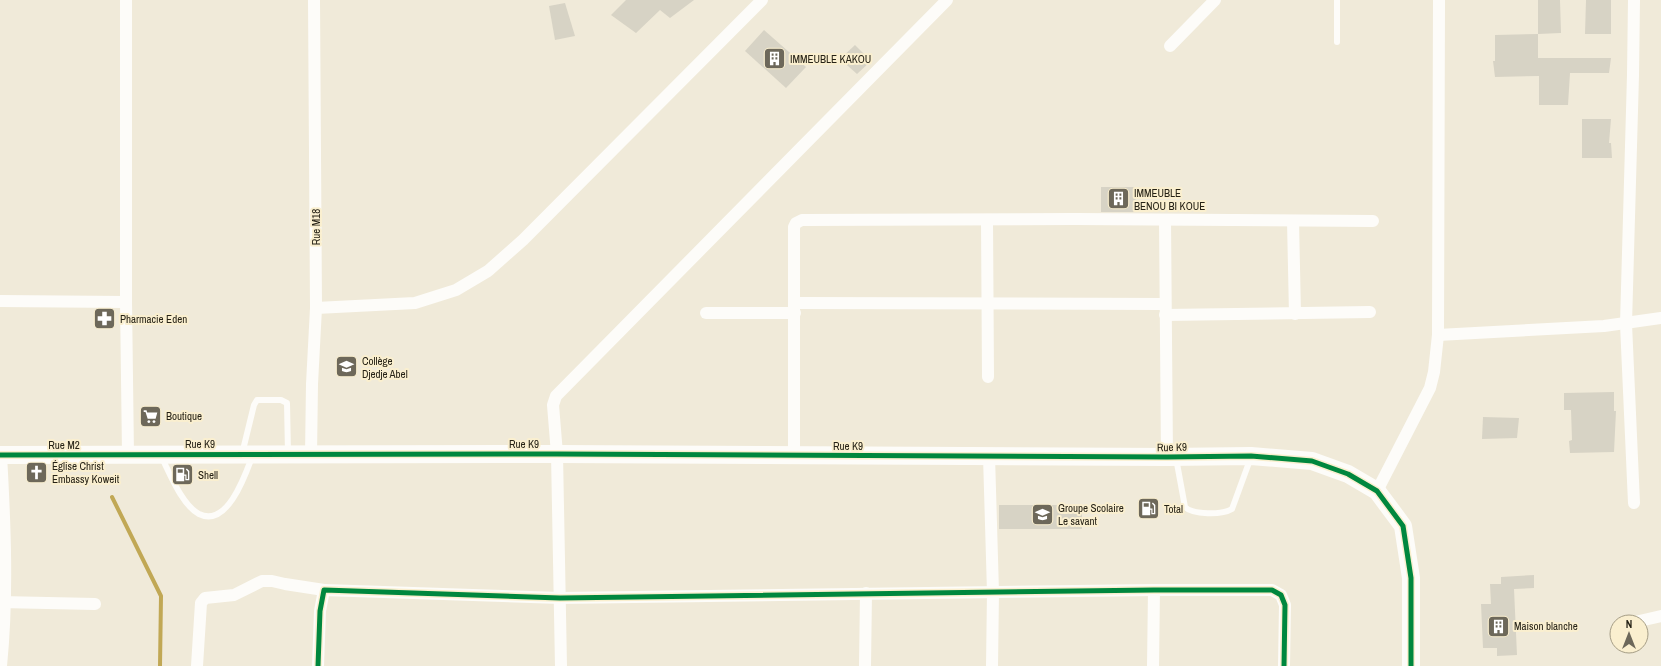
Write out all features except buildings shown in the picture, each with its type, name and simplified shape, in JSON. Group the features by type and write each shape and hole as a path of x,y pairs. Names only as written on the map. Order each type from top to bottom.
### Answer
{"street":[{"path":"126,0 126,302 128,454"},
{"name":"Rue M18","path":"311,455 312,384 316,308 314,0"},
{"path":"316,308 415,303 456,290 488,271 523,240 762,0"},
{"path":"561,666 557,454 553,405 556,396 947,0"},
{"path":"1170,46 1215,0"},
{"path":"1377,491 1430,388 1434,372 1438,335 1439,0"},
{"path":"1634,0 1626,324 1634,503"},
{"path":"794,456 794,227 796,223 802,220 1373,221"},
{"path":"987,220 989,304 988,377"},
{"path":"1165,220 1165,309 1171,457"},
{"path":"1293,221 1295,314"},
{"path":"0,301 126,302"},
{"path":"706,313 795,308 989,304 1295,314 1370,312"},
{"path":"1438,335 1626,324 1661,318"},
{"name":"Rue K9","path":"128,454 1252,456 1312,461 1348,474 1377,491 1404,526 1411,578 1412,666"},
{"name":"Rue M2","path":"0,455 128,454"},
{"path":"0,455 5,538 2,602 5,636 2,666"},
{"path":"989,456 993,592 992,666"},
{"path":"197,666 201,603 205,598 234,594 262,581 272,581 324,590 560,598 866,593 1272,590 1281,595 1285,605 1284,666"},
{"path":"318,666 320,611 324,590"},
{"path":"1153,666 1154,590"},
{"path":"865,666 866,593"},
{"path":"2,602 95,604"},
{"path":"1649,619 1661,616"}],"lane":[{"path":"1337,0 1337,42"},
{"path":"160,454 176,487 189,504 199,514 209,516 219,514 231,501 242,484 248,454 254,405 257,400 281,400 287,403 288,455"},
{"path":"1171,457 1185,507 1191,512 1224,513 1232,509 1252,456"}],"waterway":[{"path":"112,497 161,596 160,666"}],"cycle path":[{"path":"0,455 557,454 1167,457 1251,456 1312,461 1348,474 1377,491 1403,526 1411,578 1411,666"},
{"path":"318,666 320,611 324,590 560,598 1154,590 1272,590 1281,595 1285,605 1284,666"}],"place":[{"name":"IMMEUBLE KAKOU","path":"775,59"},
{"name":"IMMEUBLE BENOU BI KOUE","path":"1118,199"},
{"name":"Pharmacie Eden","path":"105,319"},
{"name":"Collège Djedje Abel","path":"346,367"},
{"name":"Boutique","path":"150,416"},
{"name":"Église Christ Embassy Koweit","path":"37,472"},
{"name":"Shell","path":"183,475"},
{"name":"Total","path":"1149,509"},
{"name":"Groupe Scolaire Le savant","path":"1042,514"},
{"name":"Maison blanche","path":"1499,626"}]}
